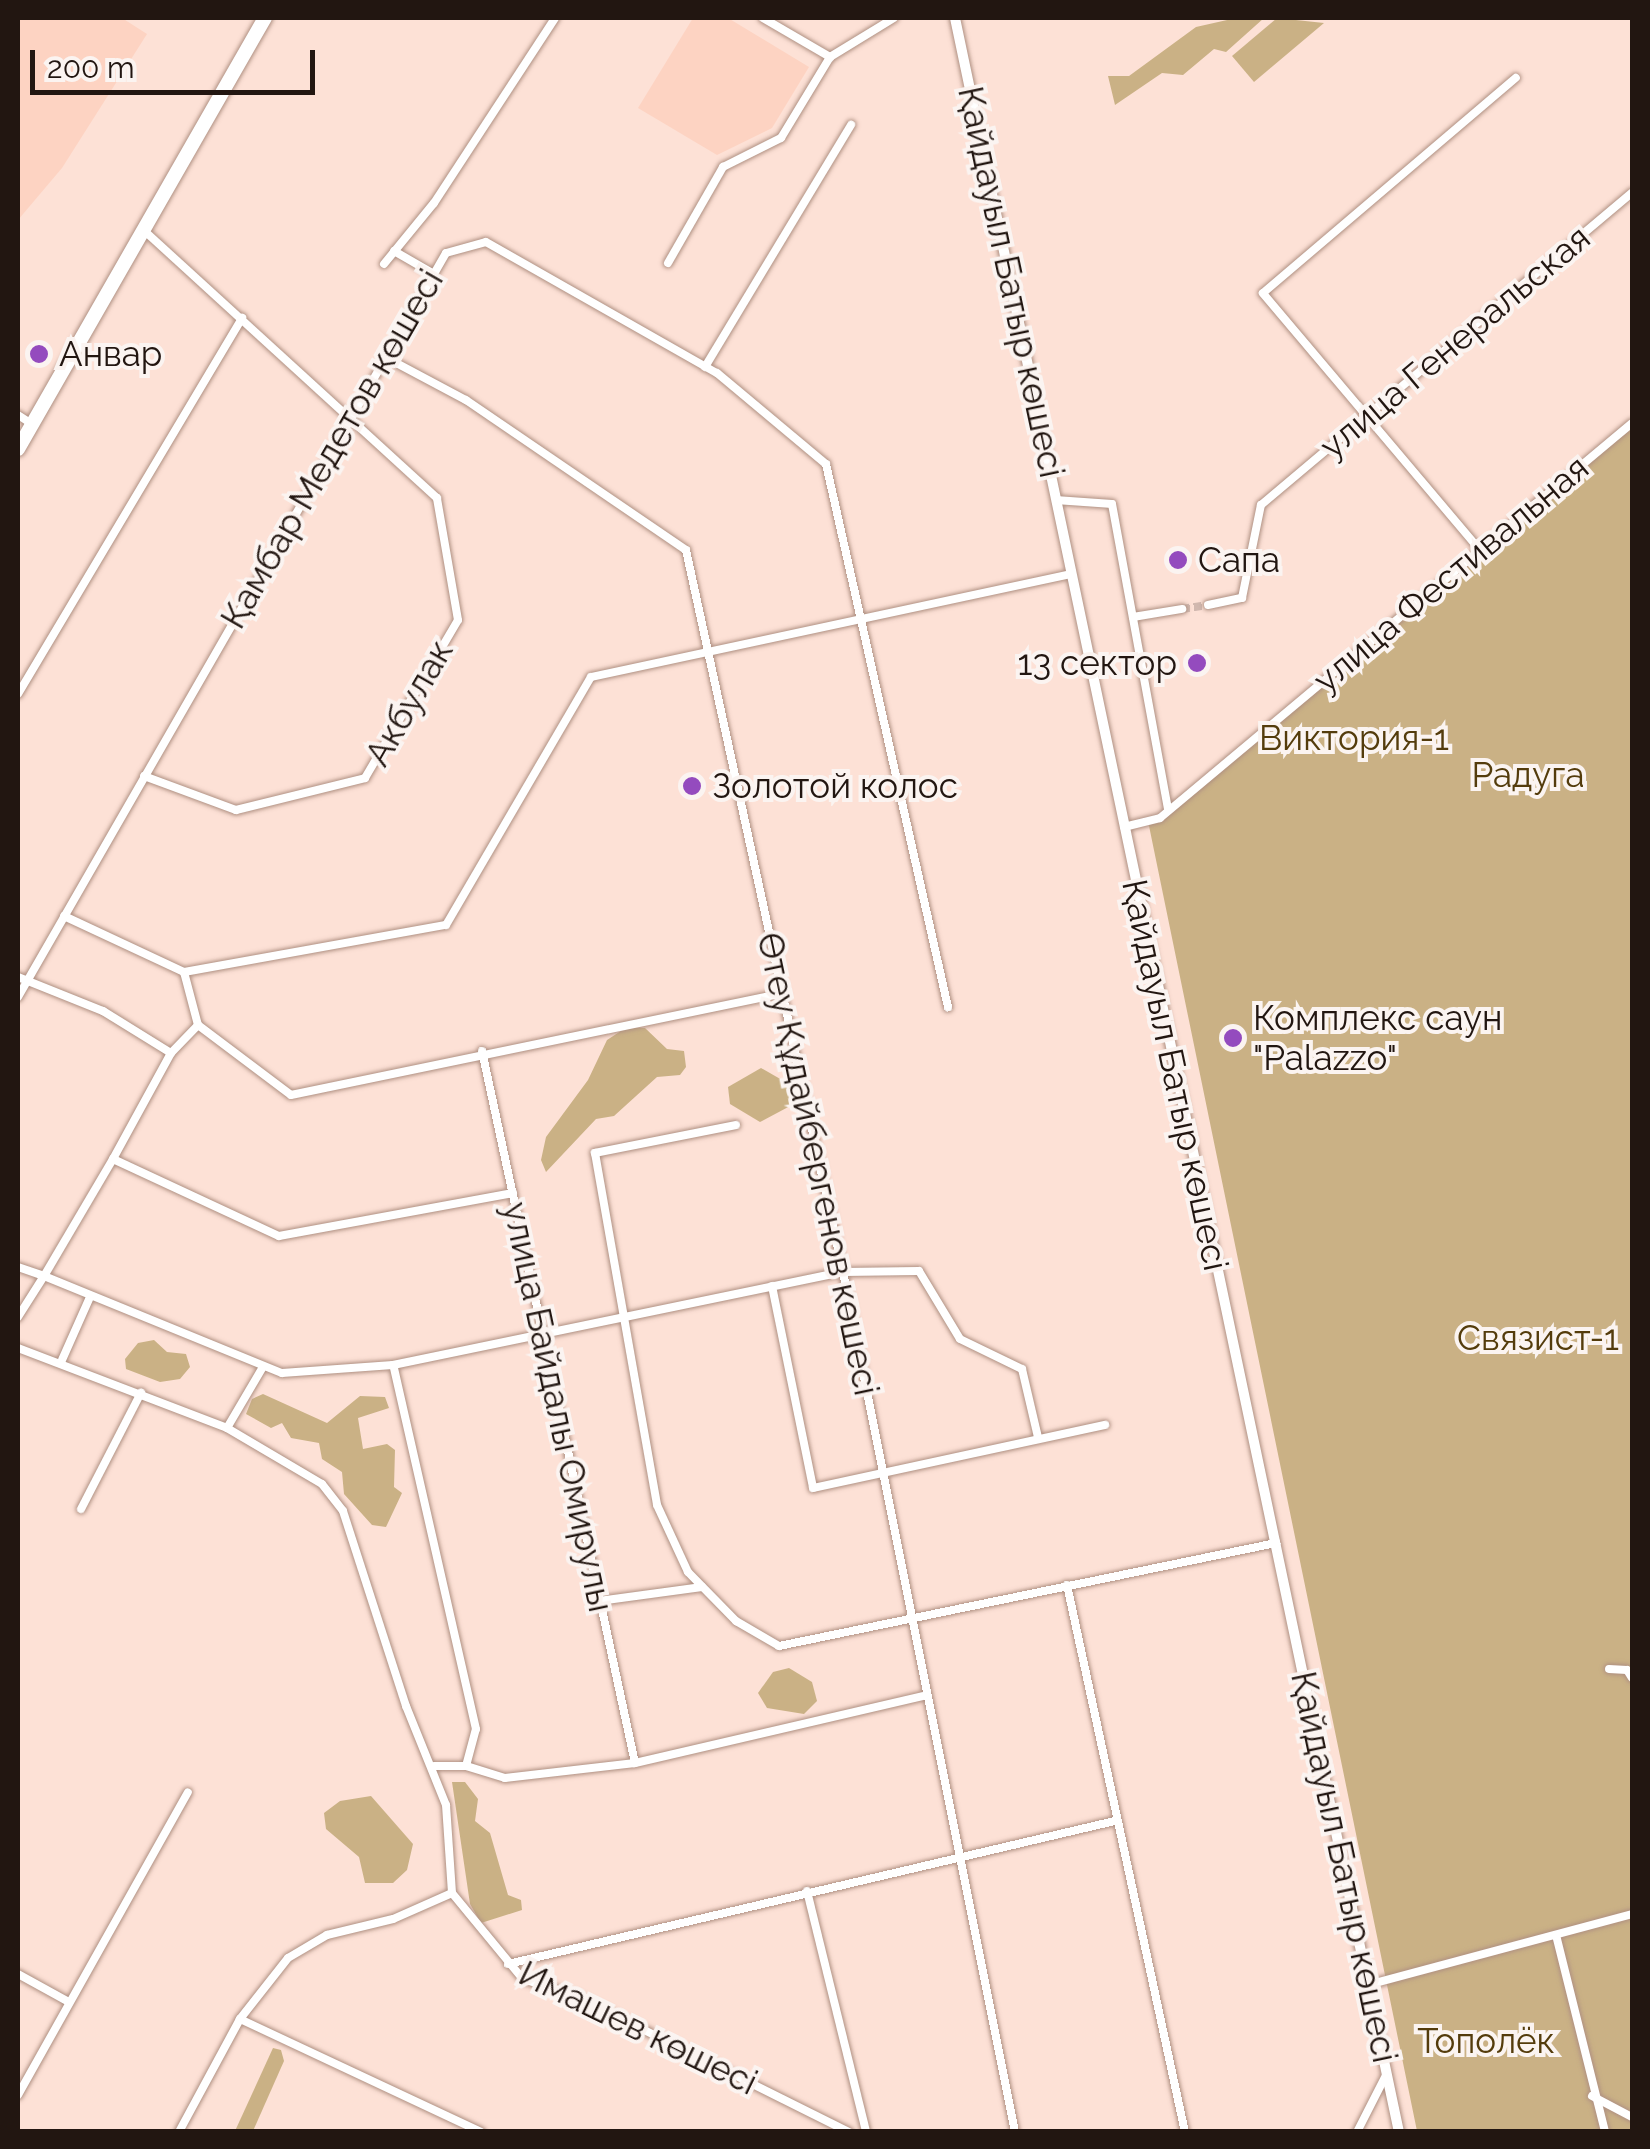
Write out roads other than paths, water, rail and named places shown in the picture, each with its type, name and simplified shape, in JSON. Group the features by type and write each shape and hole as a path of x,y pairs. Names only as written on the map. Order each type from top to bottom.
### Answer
{"highway":[{"path":"18,449 266,18"}],"street":[{"path":"384,264 434,203 555,18"},
{"path":"763,18 830,58"},
{"path":"668,263 724,167 781,138 830,58 894,18"},
{"name":"Қайдауыл Батыр көшесі","path":"955,18 1399,2132"},
{"path":"1479,548 1263,293 1516,78"},
{"path":"705,367 851,125"},
{"name":"улица Генеральская","path":"1208,605 1242,598 1261,505 1632,193"},
{"name":"Акбулак","path":"144,230 438,498 458,620 365,778 236,810 144,776"},
{"name":"Қамбар Медетов көшесі","path":"18,998 22,978 64,916 446,252 486,242 705,367 826,464 858,622 948,1007"},
{"path":"394,252 434,274"},
{"path":"18,694 242,318"},
{"name":"Өтеу Құдайбергенов көшесі","path":"385,357 466,400 686,550 843,1272 924,1696 1015,2132"},
{"path":"18,416 32,424"},
{"name":"улица Фестивальная","path":"1124,827 1168,810 1632,423"},
{"path":"1056,500 1110,501 1168,810"},
{"path":"64,916 184,972 446,925 591,677 1070,574"},
{"path":"1133,617 1182,609"},
{"path":"184,972 198,1025 290,1095 482,1051 784,993"},
{"path":"22,978 102,1010 172,1052"},
{"path":"18,1317 172,1052 198,1025"},
{"name":"улица Байдалы Омирулы","path":"482,1051 540,1336 635,1763"},
{"path":"736,1125 596,1153 657,1505 668,1541 702,1588 736,1620 779,1646 1276,1543"},
{"path":"113,1159 279,1236 512,1193"},
{"path":"18,1267 282,1373 393,1364 843,1272 919,1271 960,1339 1022,1369 1038,1437"},
{"path":"772,1286 813,1488 1105,1425"},
{"path":"62,1360 90,1296"},
{"path":"18,1348 62,1360 227,1428 322,1484 344,1511 406,1706 434,1766 446,1805 452,1894 303,1946 240,2019 179,2132"},
{"path":"393,1364 476,1730 466,1766"},
{"path":"227,1428 263,1368"},
{"path":"81,1509 142,1393"},
{"path":"1067,1586 1185,2132"},
{"path":"599,1601 702,1588"},
{"path":"1609,1670 1627,1670 1632,1678"},
{"path":"434,1766 466,1766 506,1778 635,1763 924,1696"},
{"path":"18,2094 188,1792"},
{"path":"508,1964 957,1855 1115,1821"},
{"path":"807,1891 866,2132"},
{"name":"Имашев көшесі","path":"452,1894 523,1979 576,1996 850,2132"},
{"path":"1370,1984 1632,1914"},
{"path":"1556,1936 1592,2096 1605,2132"},
{"path":"18,1974 70,2002"},
{"path":"240,2019 481,2132"},
{"path":"1357,2132 1387,2073"},
{"path":"1592,2096 1632,2117"}],"tunnel":[{"path":"1182,609 1208,605"}],"place":[{"name":"Анвар","path":"39,354"},
{"name":"Сапа","path":"1178,560"},
{"name":"13 сектор","path":"1197,663"},
{"name":"Золотой колос","path":"692,786"},
{"name":"Комплекс саун \"Palazzo\"","path":"1233,1038"}],"park label":[{"name":"Виктория-1","path":"1354,738"},
{"name":"Радуга","path":"1528,775"},
{"name":"Связист-1","path":"1538,1338"},
{"name":"Тополёк","path":"1486,2041"}]}
